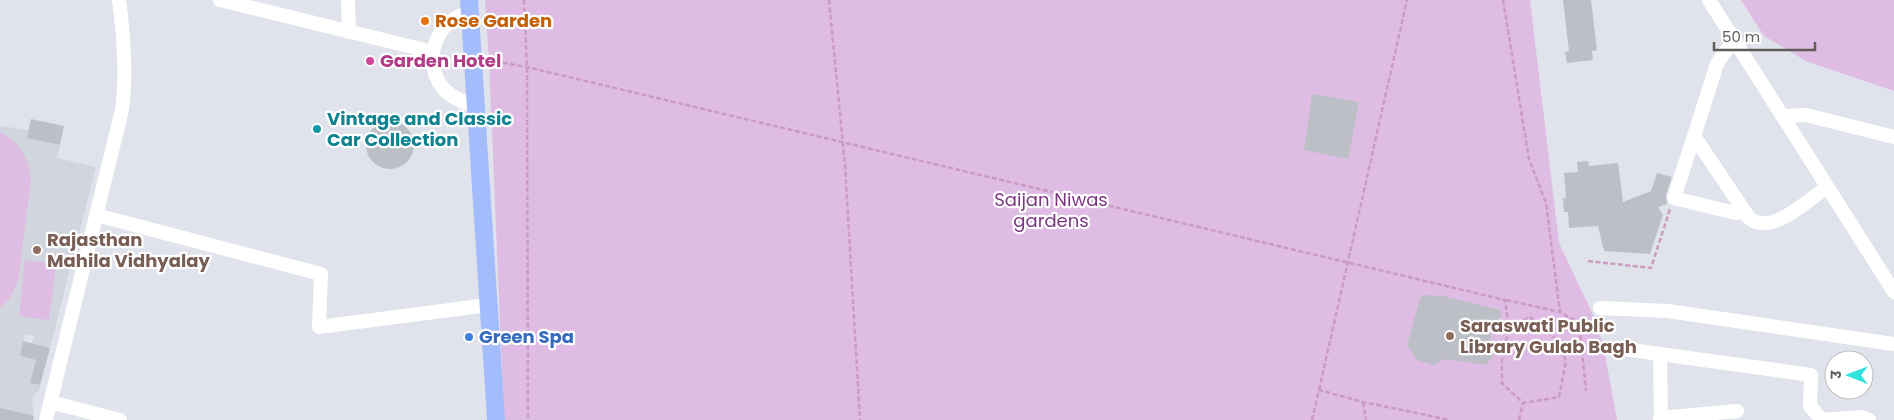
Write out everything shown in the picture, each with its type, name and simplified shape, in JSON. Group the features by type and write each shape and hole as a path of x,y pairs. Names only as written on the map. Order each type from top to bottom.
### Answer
{"main road":[{"path":"469,6 496,420"}],"street":[{"path":"46,420 122,110 125,89 124,38 119,0"},
{"path":"220,0 433,52"},
{"path":"348,0 349,32"},
{"path":"1709,0 1894,292"},
{"path":"469,6 443,28 435,43 433,68 441,86 446,92 460,102 476,106"},
{"path":"1735,41 1717,64 1674,198 1735,214 1745,212"},
{"path":"1782,116 1806,115 1894,137"},
{"path":"1694,136 1745,212 1754,222 1759,224 1778,222 1827,187"},
{"path":"96,215 320,274 318,327 488,305"},
{"path":"1600,308 1668,312 1894,344"},
{"path":"1617,348 1811,375 1810,406 1820,420 1860,417 1869,420"},
{"path":"1660,354 1660,419 1737,410"},
{"path":"50,402 120,420"}],"path":[{"path":"524,0 527,67 528,420"},
{"path":"829,0 843,142 860,420"},
{"path":"1312,420 1407,0"},
{"path":"1504,0 1529,160 1546,203 1560,312"},
{"path":"473,57 527,67 1560,312 1579,323 1586,390"},
{"path":"1588,261 1651,268 1674,198"},
{"path":"1505,300 1509,328 1502,360 1502,383 1523,403"},
{"path":"1509,328 1530,318 1555,338 1566,361 1559,397 1523,403"},
{"path":"1319,390 1363,402 1450,420"},
{"path":"1363,402 1366,420"},
{"path":"1519,420 1523,403"}],"shaded area":[{"name":"Rajasthan Mahila Vidhyalay","path":"0,126 29,130 27,138 60,145 57,158 96,167 50,348 32,343 34,336 25,334 20,356 36,360 30,383 40,385 39,391 34,394 32,403 34,410 31,420 0,420"}],"green space":[{"name":"Saijan Niwas gardens","path":"485,0 1530,0 1559,243 1593,315 1603,344 1617,420 504,420"},
{"path":"1741,0 1894,0 1894,91 1806,61 1764,36"},
{"path":"0,132 13,141 22,152 28,165 31,180 18,281 10,298 0,308"},
{"path":"25,260 56,264 49,320 19,316"}],"building":[{"path":"1563,0 1591,0 1597,50 1592,51 1593,60 1567,63 1565,52 1569,51"},
{"path":"1312,94 1359,102 1348,159 1304,150"},
{"path":"31,119 64,126 60,145 27,138"},
{"path":"390,121 399,123 407,128 412,136 414,145 412,154 407,162 399,167 390,169 381,167 373,162 368,154 366,145 368,136 373,128 381,123"},
{"path":"1588,161 1589,166 1618,163 1623,202 1651,191 1657,173 1672,177 1666,195 1667,204 1658,207 1663,215 1650,254 1604,251 1598,226 1569,228 1568,212 1564,212 1563,198 1566,198 1564,173 1578,172 1577,162"},
{"name":"Saraswati Public Library Gulab Bagh","path":"1421,295 1443,296 1500,310 1501,316 1490,327 1493,356 1486,365 1445,359 1434,365 1417,360 1407,345"},
{"path":"23,341 50,348 40,385 30,383 36,360 20,356"},
{"path":"0,408 34,416 33,420 0,420"}],"place":[{"name":"Rose Garden","path":"425,21"},
{"name":"Garden Hotel","path":"370,61"},
{"name":"Vintage and Classic Car Collection","path":"317,129"},
{"name":"Rajasthan Mahila Vidhyalay","path":"37,250"},
{"name":"Saraswati Public Library Gulab Bagh","path":"1450,336"},
{"name":"Green Spa","path":"469,337"}]}
